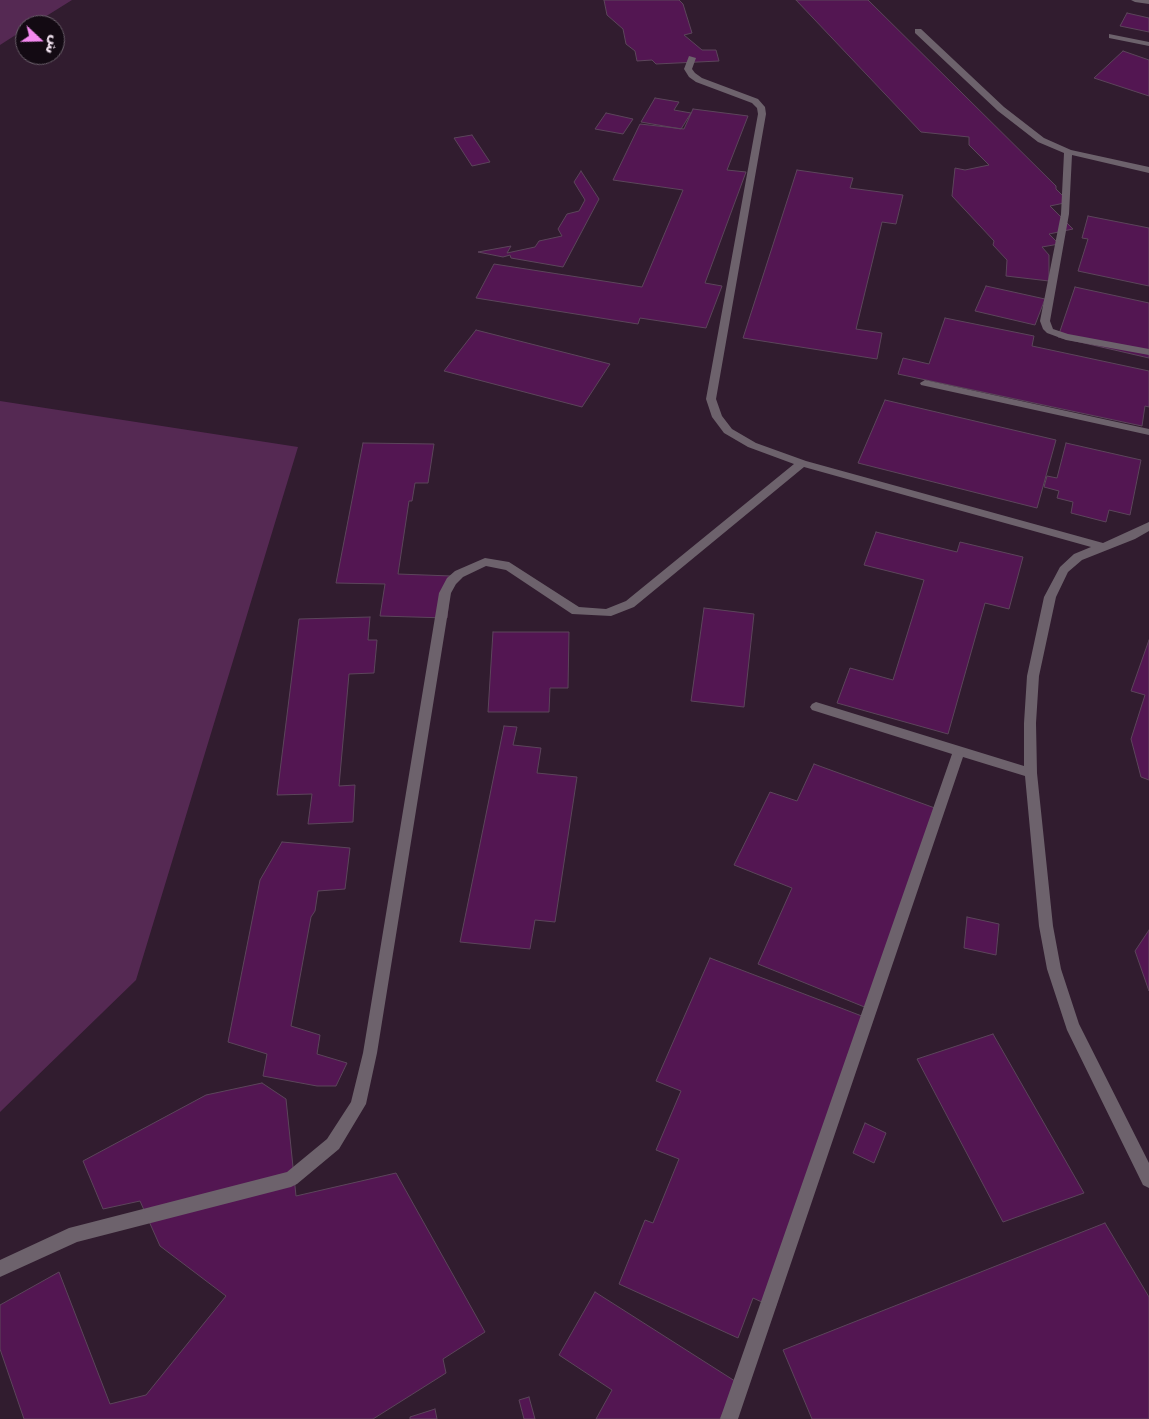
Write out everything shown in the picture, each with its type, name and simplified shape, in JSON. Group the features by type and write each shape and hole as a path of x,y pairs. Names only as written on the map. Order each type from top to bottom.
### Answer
{"street":[{"path":"1135,0 1149,2"},
{"path":"918,32 1001,109 1041,140 1068,152 1149,170"},
{"path":"1112,36 1149,44"},
{"path":"692,58 688,69 692,75 699,80 755,101 761,107 762,114 712,398 717,417 728,431 752,445 802,463 1104,547"},
{"path":"1068,152 1065,214 1045,321 1046,327 1050,331 1066,337 1149,352"},
{"path":"925,383 1149,432"},
{"path":"0,1269 75,1234 291,1179 333,1144 358,1104 370,1053 445,593 451,581 459,574 485,562 496,563 509,566 576,611 607,613 630,604 802,463"},
{"path":"1149,526 1131,536 1078,557 1064,570 1050,597 1033,676 1030,723 1031,773 1046,926 1054,970 1072,1025 1149,1180"},
{"path":"816,707 1031,773"},
{"path":"729,1419 959,750"}],"shaded area":[{"path":"0,0 72,0 48,15 15,15 15,35 0,45"},
{"path":"0,401 298,447 136,980 0,1112"}],"building":[{"path":"604,0 679,0 683,4 692,33 684,35 702,50 716,50 719,61 656,64 652,60 637,61 635,51 626,44 623,29 607,15"},
{"path":"796,0 868,0 1056,186 1056,189 1069,202 1050,206 1073,229 1049,234 1059,244 1042,247 1049,255 1049,281 1006,276 1007,260 993,245 994,241 952,196 955,168 965,170 989,165 969,145 969,137 921,132"},
{"path":"1127,13 1149,18 1149,32 1120,26"},
{"path":"1123,51 1149,60 1149,96 1094,78"},
{"path":"655,98 679,102 674,110 691,113 681,129 641,122"},
{"path":"693,109 748,116 727,170 746,172 705,283 722,286 706,328 640,318 638,324 476,298 494,264 642,287 683,190 613,180 640,124 684,129"},
{"path":"606,113 633,119 623,134 595,129"},
{"path":"472,135 490,162 472,166 454,138"},
{"path":"797,170 853,178 850,188 903,195 896,224 882,222 856,329 882,333 877,359 743,338"},
{"path":"581,171 599,199 563,267 511,258 510,255 503,257 478,252 511,246 507,253 535,247 539,241 562,236 558,229 567,214 579,211 585,200 574,182"},
{"path":"1088,216 1149,228 1149,286 1078,271 1088,239 1082,238"},
{"path":"986,286 1045,299 1035,325 975,311"},
{"path":"1075,287 1149,303 1149,358 1058,337"},
{"path":"945,318 1034,336 1032,346 1149,371 1149,407 1145,406 1142,426 898,374 903,358 929,364"},
{"path":"476,330 610,364 582,407 444,371"},
{"path":"885,400 1056,440 1037,508 858,463"},
{"path":"363,443 434,444 428,483 415,483 412,501 409,501 398,574 451,576 447,618 380,616 385,584 336,583"},
{"path":"1066,443 1141,460 1130,515 1109,510 1106,522 1071,513 1073,502 1057,498 1059,491 1044,487 1047,476 1057,478"},
{"path":"876,532 957,552 960,542 1023,557 1009,609 985,603 948,734 837,703 850,668 893,680 924,580 864,565"},
{"path":"704,608 754,614 744,707 691,701"},
{"path":"370,617 368,640 377,640 374,673 349,674 339,786 355,785 353,822 308,824 312,794 277,795 299,619"},
{"path":"493,632 569,632 568,688 550,688 549,712 488,712"},
{"path":"1149,640 1149,780 1141,777 1131,739 1145,695 1131,691"},
{"path":"504,726 517,727 513,745 541,748 537,773 577,777 555,922 535,920 530,949 460,942"},
{"path":"814,764 943,811 867,1008 758,964 792,888 734,865 770,792 797,801"},
{"path":"282,842 350,848 345,889 318,891 315,911 311,917 291,1026 320,1035 317,1054 347,1063 336,1086 317,1086 263,1076 267,1054 228,1042 260,880"},
{"path":"967,917 999,924 996,955 964,948"},
{"path":"1149,930 1149,991 1135,951"},
{"path":"710,958 867,1018 775,1308 753,1298 738,1338 619,1284 645,1220 653,1223 679,1159 656,1150 681,1091 656,1081"},
{"path":"993,1034 1084,1193 1003,1222 917,1059"},
{"path":"262,1083 286,1099 296,1196 396,1173 485,1332 443,1359 446,1373 373,1419 24,1419 0,1349 0,1305 59,1272 110,1404 146,1395 226,1296 160,1246 140,1201 103,1209 83,1161 206,1095"},
{"path":"865,1123 886,1133 874,1163 853,1153"},
{"path":"1105,1223 1149,1297 1149,1419 812,1419 783,1350"},
{"path":"595,1292 738,1383 720,1419 596,1419 612,1390 559,1355"},
{"path":"529,1397 535,1419 524,1419 519,1400"},
{"path":"435,1409 437,1419 410,1419 410,1417"}]}
